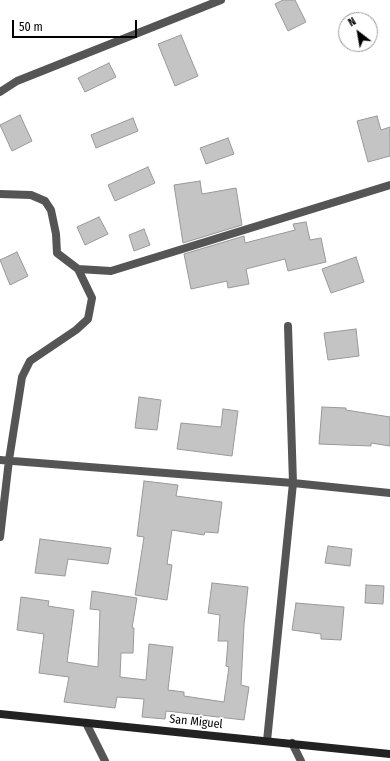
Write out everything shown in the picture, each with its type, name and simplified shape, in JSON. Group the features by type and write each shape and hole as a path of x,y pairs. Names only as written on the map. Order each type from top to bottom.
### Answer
{"street":[{"path":"0,92 17,81 221,0"},
{"path":"78,269 111,271 390,186"},
{"path":"0,194 31,195 45,201 51,210 56,234 57,253 78,269 92,298 88,319 76,330 30,361 22,376 9,460 0,537"},
{"path":"267,741 293,483 288,326"},
{"path":"0,460 293,483 390,493"},
{"name":"San Miguel","path":"0,714 390,754"},
{"path":"86,723 105,761"},
{"path":"292,743 301,761"}],"building":[{"path":"283,0 295,0 306,22 288,31 275,4"},
{"path":"181,35 198,76 175,86 158,44"},
{"path":"109,63 116,77 85,92 78,78"},
{"path":"20,115 32,141 12,151 0,125"},
{"path":"377,116 381,130 390,127 390,156 368,162 357,121"},
{"path":"133,118 138,131 96,148 91,135"},
{"path":"228,138 234,154 206,164 200,148"},
{"path":"148,167 155,183 115,201 108,185"},
{"path":"200,181 202,194 236,188 242,225 183,243 174,185"},
{"path":"99,217 108,234 85,245 77,227"},
{"path":"306,222 310,240 321,238 326,262 288,271 285,259 246,269 249,284 228,288 227,281 191,289 184,254 244,236 245,243 295,230 293,224"},
{"path":"144,229 150,245 134,251 129,235"},
{"path":"17,252 28,276 10,285 0,260"},
{"path":"356,257 364,282 331,293 322,269"},
{"path":"356,329 359,356 328,360 324,333"},
{"path":"139,397 161,400 157,430 135,428"},
{"path":"322,407 346,408 346,410 390,417 390,446 371,443 371,446 319,444"},
{"path":"223,409 238,411 232,456 177,449 181,423 221,427"},
{"path":"144,481 178,485 176,496 222,502 218,533 205,532 204,535 172,530 167,564 172,565 167,600 135,595 144,537 137,536"},
{"path":"40,539 111,548 108,564 68,559 65,576 35,573"},
{"path":"328,546 352,549 350,566 325,563"},
{"path":"212,583 248,587 244,625 241,685 249,687 244,720 166,711 165,719 142,717 144,699 117,697 115,708 64,702 69,677 39,673 44,634 17,630 21,597 49,601 48,606 74,610 67,662 98,667 100,610 90,609 92,591 137,598 132,628 134,628 133,653 121,653 120,677 146,680 149,644 173,647 168,690 184,692 184,696 224,702 229,667 226,666 228,641 218,641 220,615 208,613"},
{"path":"366,585 384,586 383,604 365,603"},
{"path":"296,603 344,607 341,640 321,639 321,634 292,630"}]}
